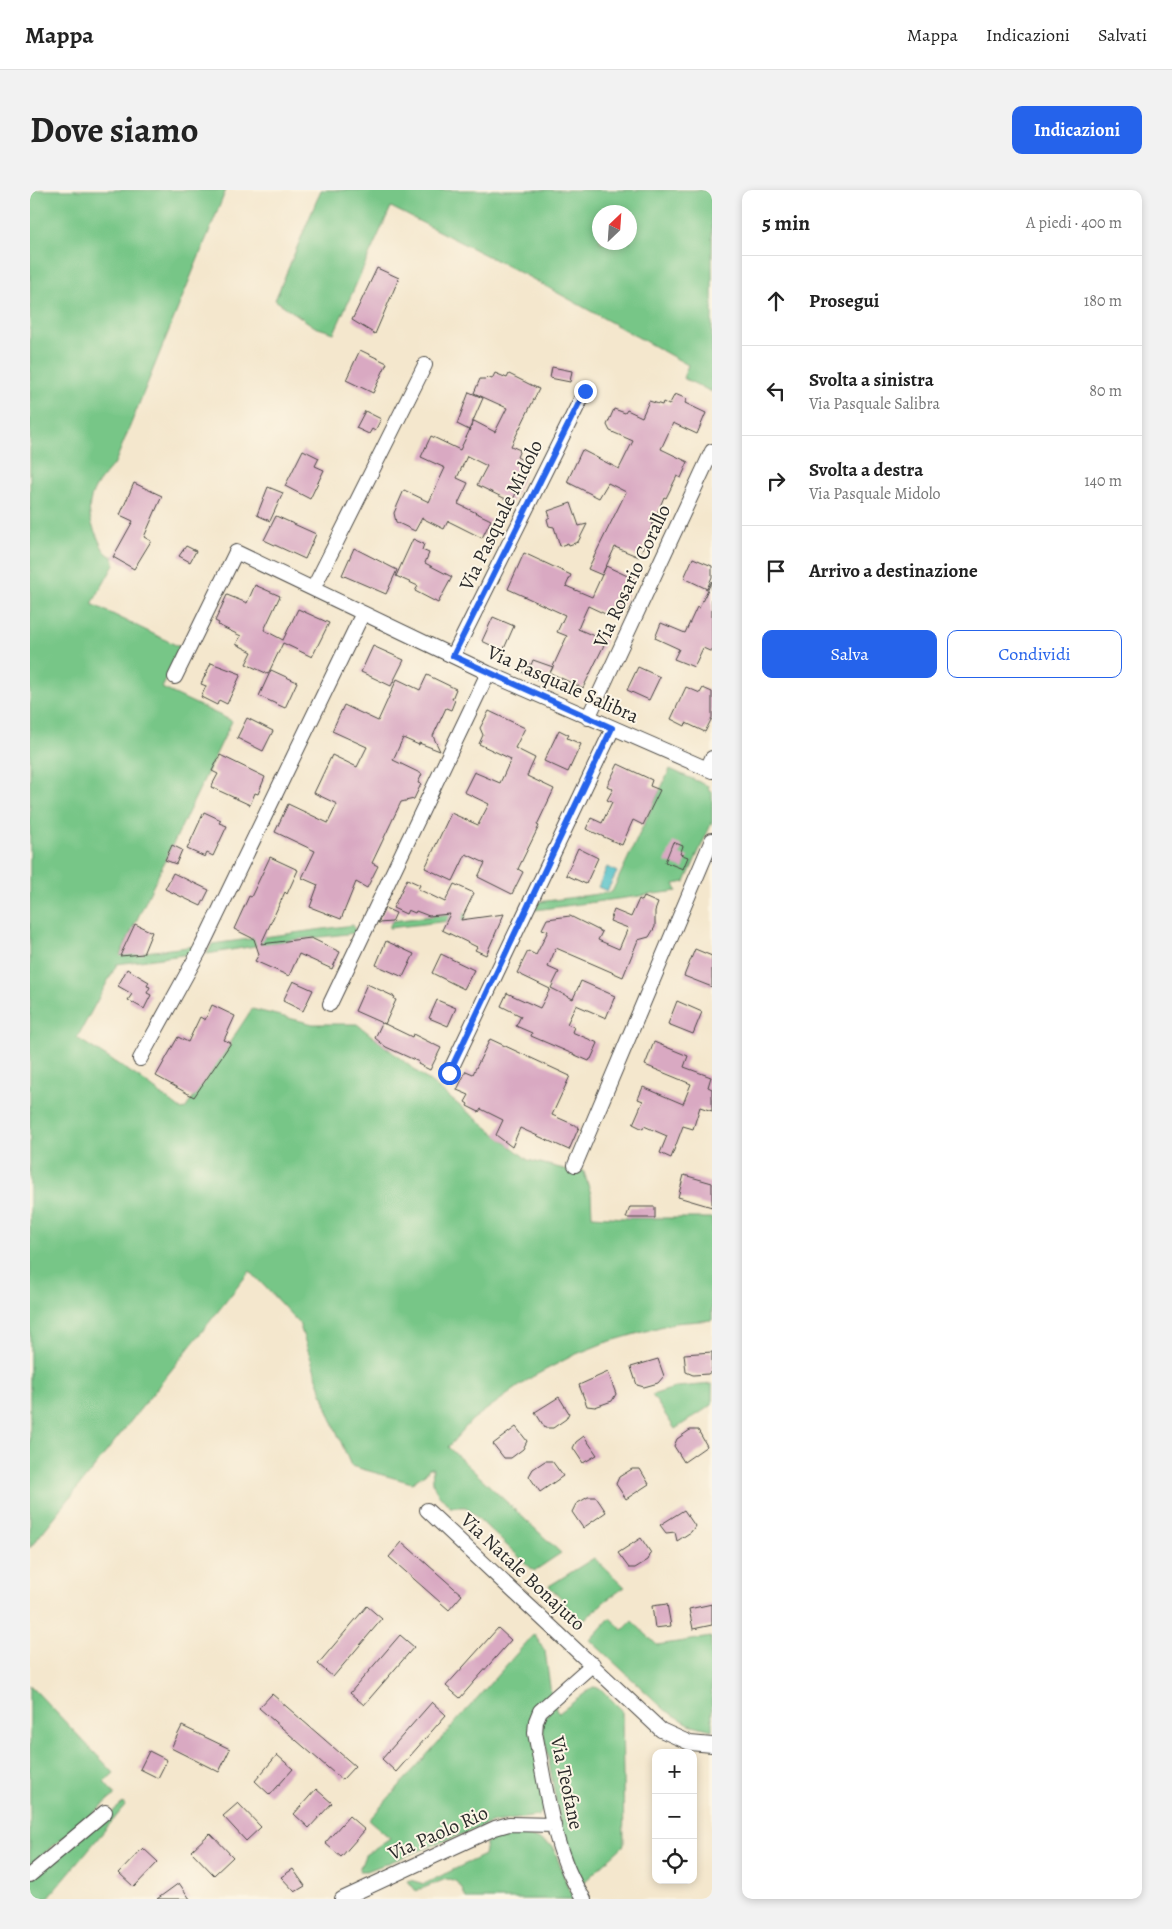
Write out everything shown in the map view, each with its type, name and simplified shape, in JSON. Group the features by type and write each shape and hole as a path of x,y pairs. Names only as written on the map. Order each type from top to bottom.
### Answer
{"street":[{"path":"313,589 425,365"},
{"name":"Via Pasquale Midolo","path":"453,656 585,391"},
{"name":"Via Rosario Corallo","path":"588,718 712,451"},
{"name":"Via Pasquale Salibra","path":"175,677 236,552 488,673 588,718 710,766"},
{"path":"140,1059 200,950 363,613"},
{"path":"330,1004 488,673"},
{"path":"449,1073 612,728"},
{"path":"575,1164 712,840"},
{"name":"Via Natale Bonajuto","path":"427,1510 593,1664 661,1730 690,1743 712,1745"},
{"name":"Via Teofane","path":"584,1899 569,1873 554,1825 536,1733 536,1721 540,1711 593,1664"},
{"path":"30,1875 104,1812"},
{"name":"Via Paolo Rio","path":"342,1899 495,1828 509,1824 554,1825"}],"green space":[{"path":"30,190 226,190 115,463 95,488 90,506 92,525 103,548 113,557 114,565 92,604 182,648 162,688 232,721 120,955 195,946 190,954 117,964 77,1038 138,1077 182,1110 185,1109 192,1099 252,1009 313,1024 357,1024 528,1160 580,1173 582,1170 591,1194 592,1216 712,1218 712,1320 674,1323 604,1343 574,1355 532,1377 472,1420 448,1447 561,1553 534,1571 466,1507 450,1507 434,1486 433,1468 429,1468 426,1473 412,1483 351,1466 328,1411 299,1323 250,1271 30,1548"},
{"path":"321,190 712,190 712,392 683,378 688,365 529,277 391,207 334,333 315,327 275,300"},
{"path":"670,769 708,786 709,791 712,792 712,822 685,882 674,884 677,891 535,910 539,902 612,892"},
{"path":"465,912 466,919 389,928 392,921"},
{"path":"353,925 356,933 285,941 207,954 212,944"},
{"path":"712,1384 712,1405 675,1429 652,1395 677,1387"},
{"path":"594,1558 625,1587 605,1601 577,1627 565,1616 566,1603 549,1586"},
{"path":"610,1618 623,1630 632,1621 657,1645 711,1637 712,1730 689,1724 665,1710 590,1640"},
{"path":"534,1634 545,1651 551,1694 537,1704 530,1718 545,1808 538,1816 494,1822 367,1871 359,1871 365,1855 390,1838 369,1820"},
{"path":"30,1685 114,1773 104,1782 115,1795 30,1865"},
{"path":"593,1687 600,1688 622,1710 624,1845 582,1884 575,1870 560,1824 542,1722 555,1702 556,1710 559,1713"},
{"path":"123,1803 125,1806 47,1899 30,1899 30,1880"},
{"path":"523,1835 553,1846 569,1890 577,1899 466,1899 457,1882 450,1879 416,1891 408,1881 411,1880 424,1884 484,1855 486,1843 504,1837"}],"water":[{"path":"607,867 617,872 607,891 598,887"}],"building":[{"path":"377,268 399,278 375,334 352,320"},
{"path":"360,350 387,363 373,393 346,380"},
{"path":"552,367 572,371 570,382 550,378"},
{"path":"495,373 507,378 509,374 539,389 511,446 520,450 517,457 524,461 518,472 524,475 512,502 477,485 487,466 467,456 457,478 468,483 458,504 491,520 482,538 448,521 444,529 422,518 415,531 396,522 394,513 404,490 429,502 445,468 421,457 431,436 460,450 474,421 495,432 507,408 474,393 480,379 487,377 492,379"},
{"path":"469,392 483,398 469,430 457,424"},
{"path":"675,394 687,399 685,403 706,413 697,434 673,423 661,449 688,462 681,478 677,476 666,498 664,497 639,557 615,547 602,575 588,569 626,492 608,483 599,498 567,482 582,450 619,469 633,441 610,431 607,425 614,409 625,413 627,410 642,417 649,401 662,405 663,402 669,405"},
{"path":"365,411 381,419 375,431 372,429 369,434 356,428"},
{"path":"303,450 319,458 315,466 324,470 310,499 285,486"},
{"path":"134,483 162,496 144,537 151,541 134,569 113,557 133,521 120,515"},
{"path":"268,487 283,493 270,521 257,515"},
{"path":"571,503 579,526 587,524 578,542 560,546 554,527 549,526 547,519 550,517 548,511"},
{"path":"276,516 316,534 305,559 264,540"},
{"path":"413,539 424,544 422,550 429,553 425,563 452,577 438,603 415,591 418,586 396,576"},
{"path":"186,546 196,551 190,562 179,556"},
{"path":"354,548 397,570 386,594 342,575"},
{"path":"524,553 571,575 566,586 592,597 606,566 634,579 616,619 588,606 578,629 606,641 583,688 550,673 567,636 557,632 565,615 508,589"},
{"path":"693,558 712,566 712,577 707,589 684,578"},
{"path":"712,581 712,652 703,648 694,667 674,659 679,649 655,638 661,623 685,633"},
{"path":"255,585 280,596 264,630 283,640 298,609 329,623 312,657 283,643 268,674 246,664 252,652 236,644 241,636 218,625 219,623 215,621 227,595 247,603"},
{"path":"493,617 514,626 503,651 482,641"},
{"path":"373,646 404,660 391,686 361,672"},
{"path":"533,660 553,667 545,683 520,671 524,662 531,665"},
{"path":"211,663 241,674 227,704 219,700 217,705 201,697 206,686 201,684"},
{"path":"638,667 660,677 649,700 627,690"},
{"path":"271,670 297,682 285,708 259,696"},
{"path":"427,675 456,689 452,699 455,700 451,710 446,708 433,736 440,751 403,738 393,760 422,774 418,783 421,784 414,799 401,802 372,863 378,866 367,888 356,882 341,919 310,907 318,885 302,878 315,851 275,832 288,804 328,823 337,804 314,793 332,755 357,767 367,747 332,731 344,705 378,721 397,679 420,690"},
{"path":"686,687 700,693 703,688 712,692 712,718 705,732 686,723 685,726 671,719"},
{"path":"489,711 525,728 515,748 535,758 527,776 554,789 537,825 539,826 518,869 523,872 512,894 478,877 485,863 466,854 453,881 425,868 451,813 478,825 489,804 464,792 474,772 500,783 511,759 479,744 483,735 480,728"},
{"path":"247,718 273,731 263,751 237,738"},
{"path":"559,730 569,735 567,738 581,744 568,772 544,761"},
{"path":"220,755 265,777 258,794 255,793 250,805 211,787 218,774 212,771"},
{"path":"618,764 652,780 650,786 660,790 643,825 633,820 622,845 586,829 591,818 602,823 612,802 607,800 613,789 607,786"},
{"path":"204,812 221,820 219,823 227,826 213,856 207,853 205,857 187,849"},
{"path":"673,842 683,846 680,854 688,857 683,869 665,862"},
{"path":"172,845 182,850 176,864 165,860"},
{"path":"578,848 598,858 586,884 566,875"},
{"path":"270,857 298,870 287,894 285,892 261,944 311,938 340,952 332,969 299,954 289,976 255,961 259,954 254,939 234,929"},
{"path":"173,873 209,890 201,906 165,889"},
{"path":"407,879 420,885 418,889 445,902 454,884 474,893 461,920 504,914 486,955 475,950 477,947 442,930 450,914 429,916 408,910 406,914 393,908"},
{"path":"644,897 658,903 655,911 655,927 649,937 638,940 623,977 556,948 548,967 559,972 551,988 573,999 581,981 615,996 606,1018 576,1005 567,1024 574,1027 572,1032 598,1043 591,1059 589,1061 531,1036 532,1033 516,1026 521,1016 501,1006 507,993 540,1008 550,989 517,973 528,951 536,955 548,931 542,929 547,919 570,916 602,932 598,940 619,949 628,928 610,921 614,910 631,917 639,899 642,901"},
{"path":"385,908 396,913 392,922 378,923"},
{"path":"135,924 152,932 143,954 120,956"},
{"path":"386,941 414,954 403,977 376,965"},
{"path":"695,949 712,956 712,987 684,976"},
{"path":"441,954 474,970 464,989 432,973"},
{"path":"127,969 149,982 147,986 150,987 147,993 151,995 144,1009 128,1000 132,994 118,986"},
{"path":"293,981 313,990 303,1011 283,1001"},
{"path":"367,984 395,997 394,999 396,1000 385,1024 412,1037 413,1034 441,1048 430,1070 418,1064 419,1062 386,1047 375,1038 382,1023 355,1011"},
{"path":"437,1000 456,1008 448,1026 429,1018"},
{"path":"677,1001 702,1012 693,1034 668,1024"},
{"path":"212,1005 235,1016 224,1040 231,1043 194,1097 156,1076 178,1037 188,1042 200,1017 205,1020"},
{"path":"490,1039 570,1076 552,1115 579,1127 569,1150 520,1128 512,1147 496,1135 503,1120 481,1109 479,1112 467,1106 468,1104 465,1102 469,1095 457,1090 466,1071 473,1074"},
{"path":"654,1042 688,1056 684,1067 711,1077 708,1087 712,1089 712,1111 700,1107 693,1129 683,1126 671,1158 660,1153 667,1136 644,1126 643,1129 633,1124 643,1101 638,1099 643,1087 683,1104 691,1084 645,1065"},
{"path":"684,1175 712,1183 712,1207 678,1197"},
{"path":"630,1207 655,1207 655,1218 626,1218"},
{"path":"712,1352 712,1371 708,1374 693,1375 686,1372 684,1354"},
{"path":"658,1359 664,1376 658,1383 644,1387 637,1385 631,1367"},
{"path":"608,1372 616,1394 612,1401 595,1407 587,1406 579,1385"},
{"path":"559,1397 569,1413 566,1419 553,1428 545,1428 535,1412"},
{"path":"516,1427 527,1441 523,1449 511,1458 504,1458 493,1444"},
{"path":"690,1430 698,1430 707,1446 684,1462 674,1446 677,1439"},
{"path":"584,1436 597,1455 583,1463 573,1448 576,1442"},
{"path":"545,1461 552,1461 563,1476 540,1492 529,1476 533,1469"},
{"path":"632,1469 640,1469 649,1484 626,1499 616,1484 619,1477"},
{"path":"588,1497 596,1497 606,1512 583,1528 572,1512 576,1504"},
{"path":"684,1510 695,1526 691,1532 677,1541 675,1532 666,1533 660,1525"},
{"path":"641,1538 651,1553 648,1560 635,1568 629,1568 618,1553"},
{"path":"402,1542 462,1595 449,1610 389,1557"},
{"path":"667,1604 671,1626 655,1628 652,1606"},
{"path":"712,1604 712,1625 693,1629 689,1609"},
{"path":"367,1606 382,1619 333,1677 318,1664"},
{"path":"498,1628 511,1640 460,1698 446,1686"},
{"path":"400,1635 414,1647 364,1705 350,1693"},
{"path":"272,1694 355,1766 342,1780 259,1708"},
{"path":"432,1702 446,1715 396,1772 382,1759"},
{"path":"182,1726 230,1749 219,1772 171,1748"},
{"path":"149,1751 167,1760 158,1778 140,1769"},
{"path":"277,1755 293,1769 270,1795 255,1781"},
{"path":"316,1789 332,1803 309,1828 294,1814"},
{"path":"238,1803 261,1827 246,1841 223,1816"},
{"path":"349,1816 365,1830 341,1857 325,1843"},
{"path":"210,1833 233,1857 214,1875 191,1851"},
{"path":"143,1848 158,1862 134,1887 119,1873"},
{"path":"293,1869 305,1886 295,1892 281,1877"},
{"path":"179,1883 190,1899 157,1899"}],"route":[{"path":"449,1073 612,728 453,656 585,391"}]}
